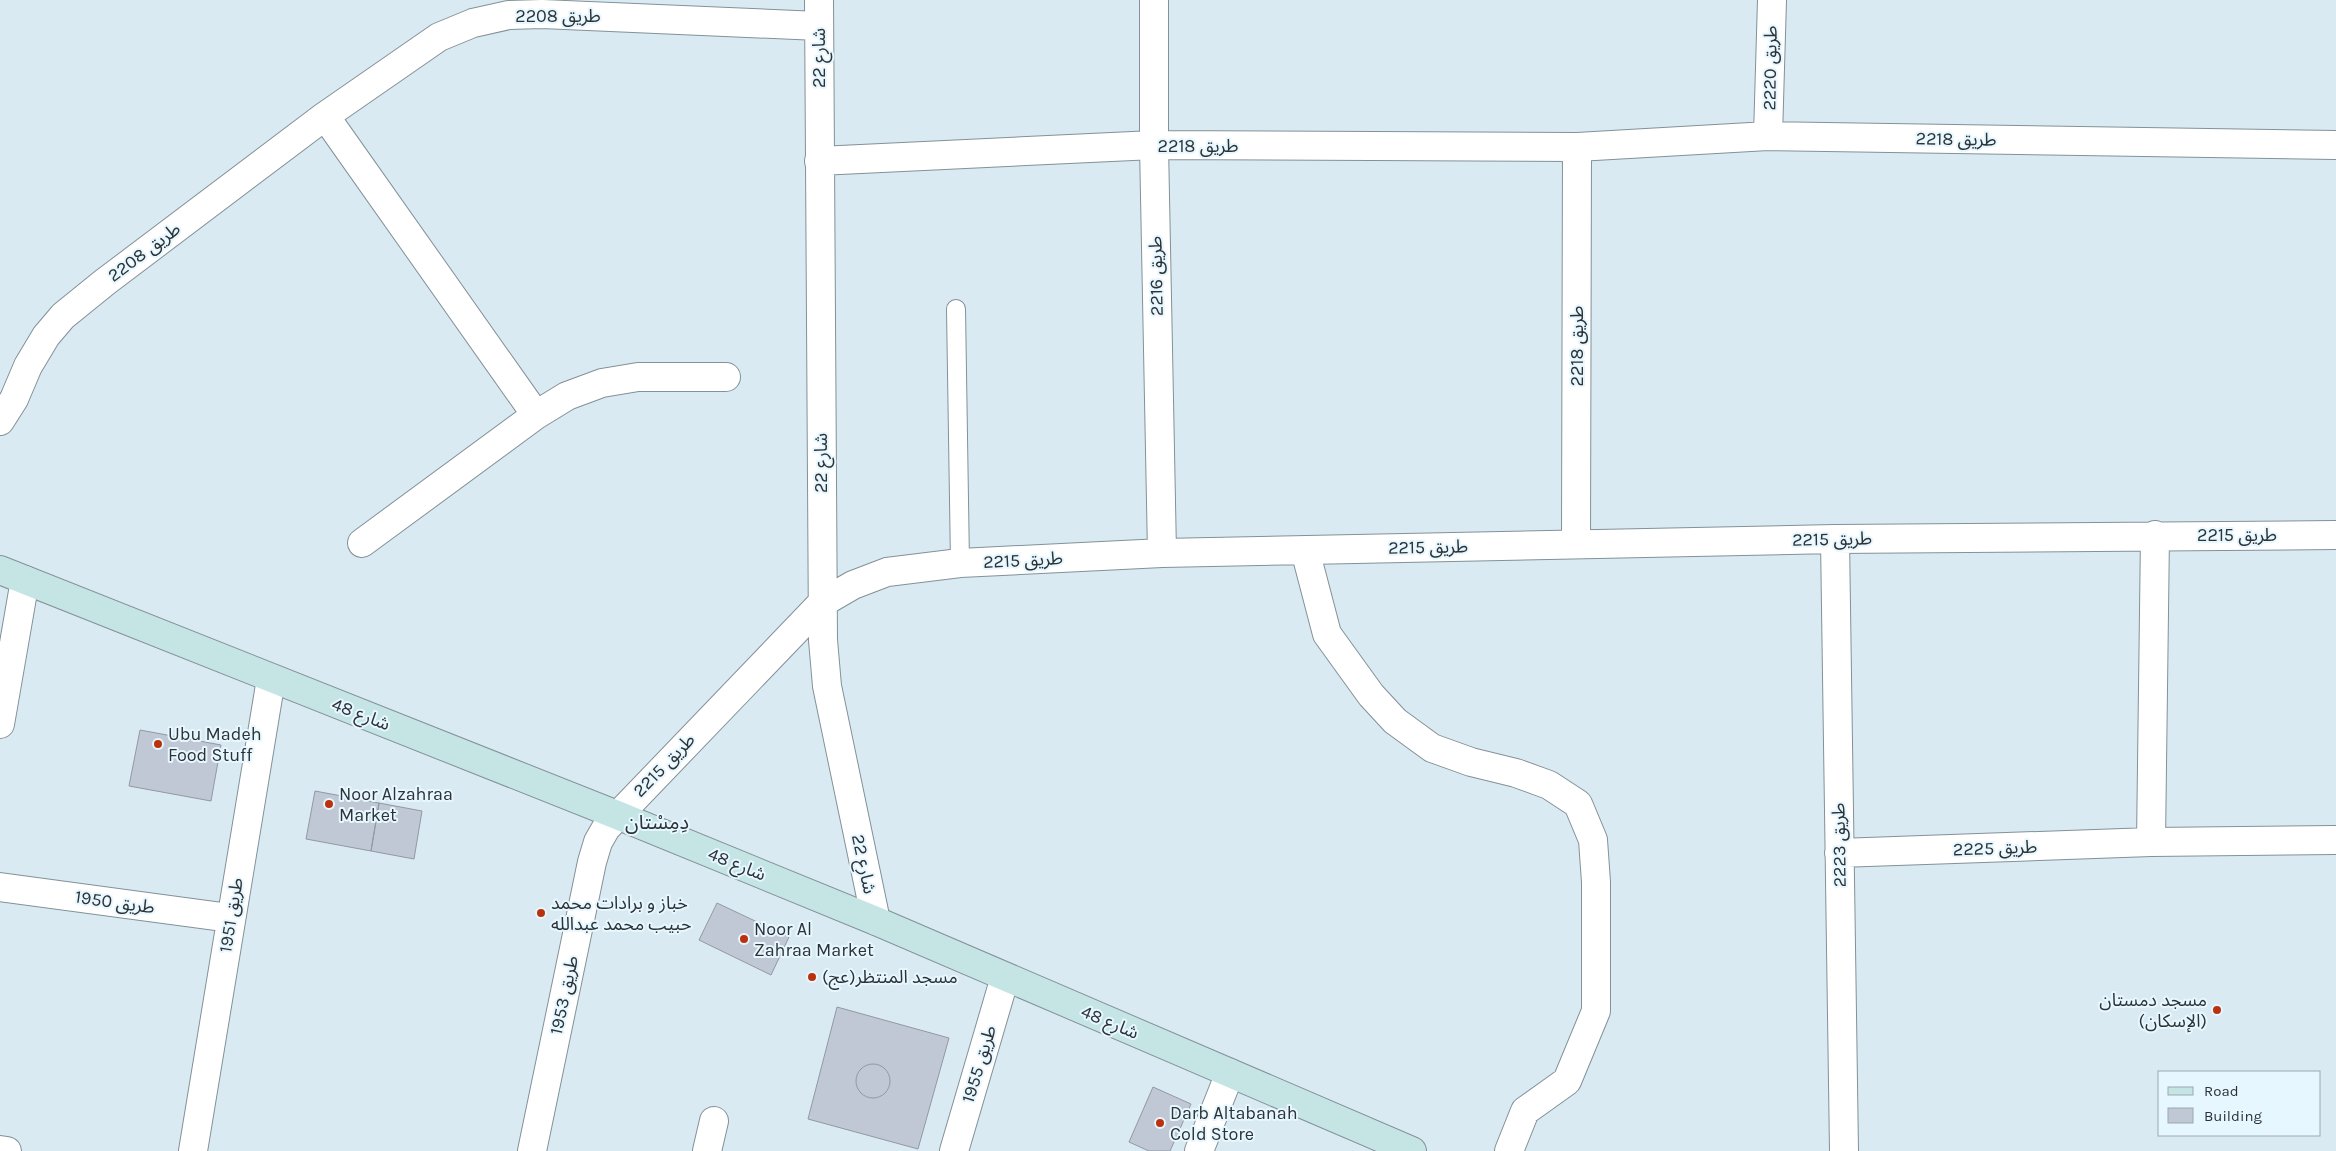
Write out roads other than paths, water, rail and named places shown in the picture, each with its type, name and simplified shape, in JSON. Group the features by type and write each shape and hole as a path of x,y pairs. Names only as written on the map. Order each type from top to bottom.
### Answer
{"street":[{"name":"طريق 2216","path":"1154,0 1154,146 1162,553"},
{"name":"طريق 2220","path":"1768,136 1772,0"},
{"name":"طريق 2208","path":"0,421 14,400 28,366 46,336 63,316 105,282 325,116 439,37 473,23 508,15 819,13"},
{"name":"شارع 22","path":"819,13 822,640 828,686 876,921"},
{"path":"325,116 536,415"},
{"name":"طريق 2218","path":"819,161 1154,146 1577,147 1768,136 2336,145"},
{"name":"طريق 2218","path":"1576,544 1577,147"},
{"path":"362,542 536,415 567,396 602,383 638,377 726,376"},
{"path":"2151,842 2155,535"},
{"name":"طريق 2215","path":"617,814 822,603 853,585 886,572 960,563 1162,553 1836,539 2336,535"},
{"name":"طريق 2223","path":"1836,539 1844,1151"},
{"path":"1305,550 1327,634 1371,696 1394,721 1432,748 1471,762 1516,773 1549,785 1578,804 1593,840 1596,882 1596,1011 1567,1081 1525,1111 1509,1151"},
{"name":"شارع 48","path":"0,570 271,679 617,814 876,921 1411,1151"},
{"path":"0,724 25,580"},
{"name":"طريق 1951","path":"193,1151 271,679"},
{"name":"طريق 1953","path":"532,1151 592,862 598,842 617,814"},
{"name":"طريق 2225","path":"1839,853 2151,842 2336,840"},
{"name":"طريق 1950","path":"0,886 230,918"},
{"name":"طريق 1955","path":"954,1151 1005,977"},
{"path":"1199,1151 1230,1073"},
{"path":"708,1151 714,1121"},
{"path":"0,1150 7,1151"}],"lane":[{"path":"956,309 960,563"}],"place":[{"name":"Ubu Madeh Food Stuff","path":"158,744"},
{"name":"Noor Alzahraa Market","path":"329,804"},
{"name":"خباز و برادات محمد حبيب محمد عبدالله","path":"541,913"},
{"name":"Noor Al Zahraa Market","path":"744,939"},
{"name":"مسجد المنتظر(عج)","path":"812,977"},
{"name":"مسجد دمستان (الإسكان)","path":"2217,1010"},
{"name":"Darb Altabanah Cold Store","path":"1160,1123"}],"district":[{"name":"دِمِسْتان","path":"657,822"}]}
